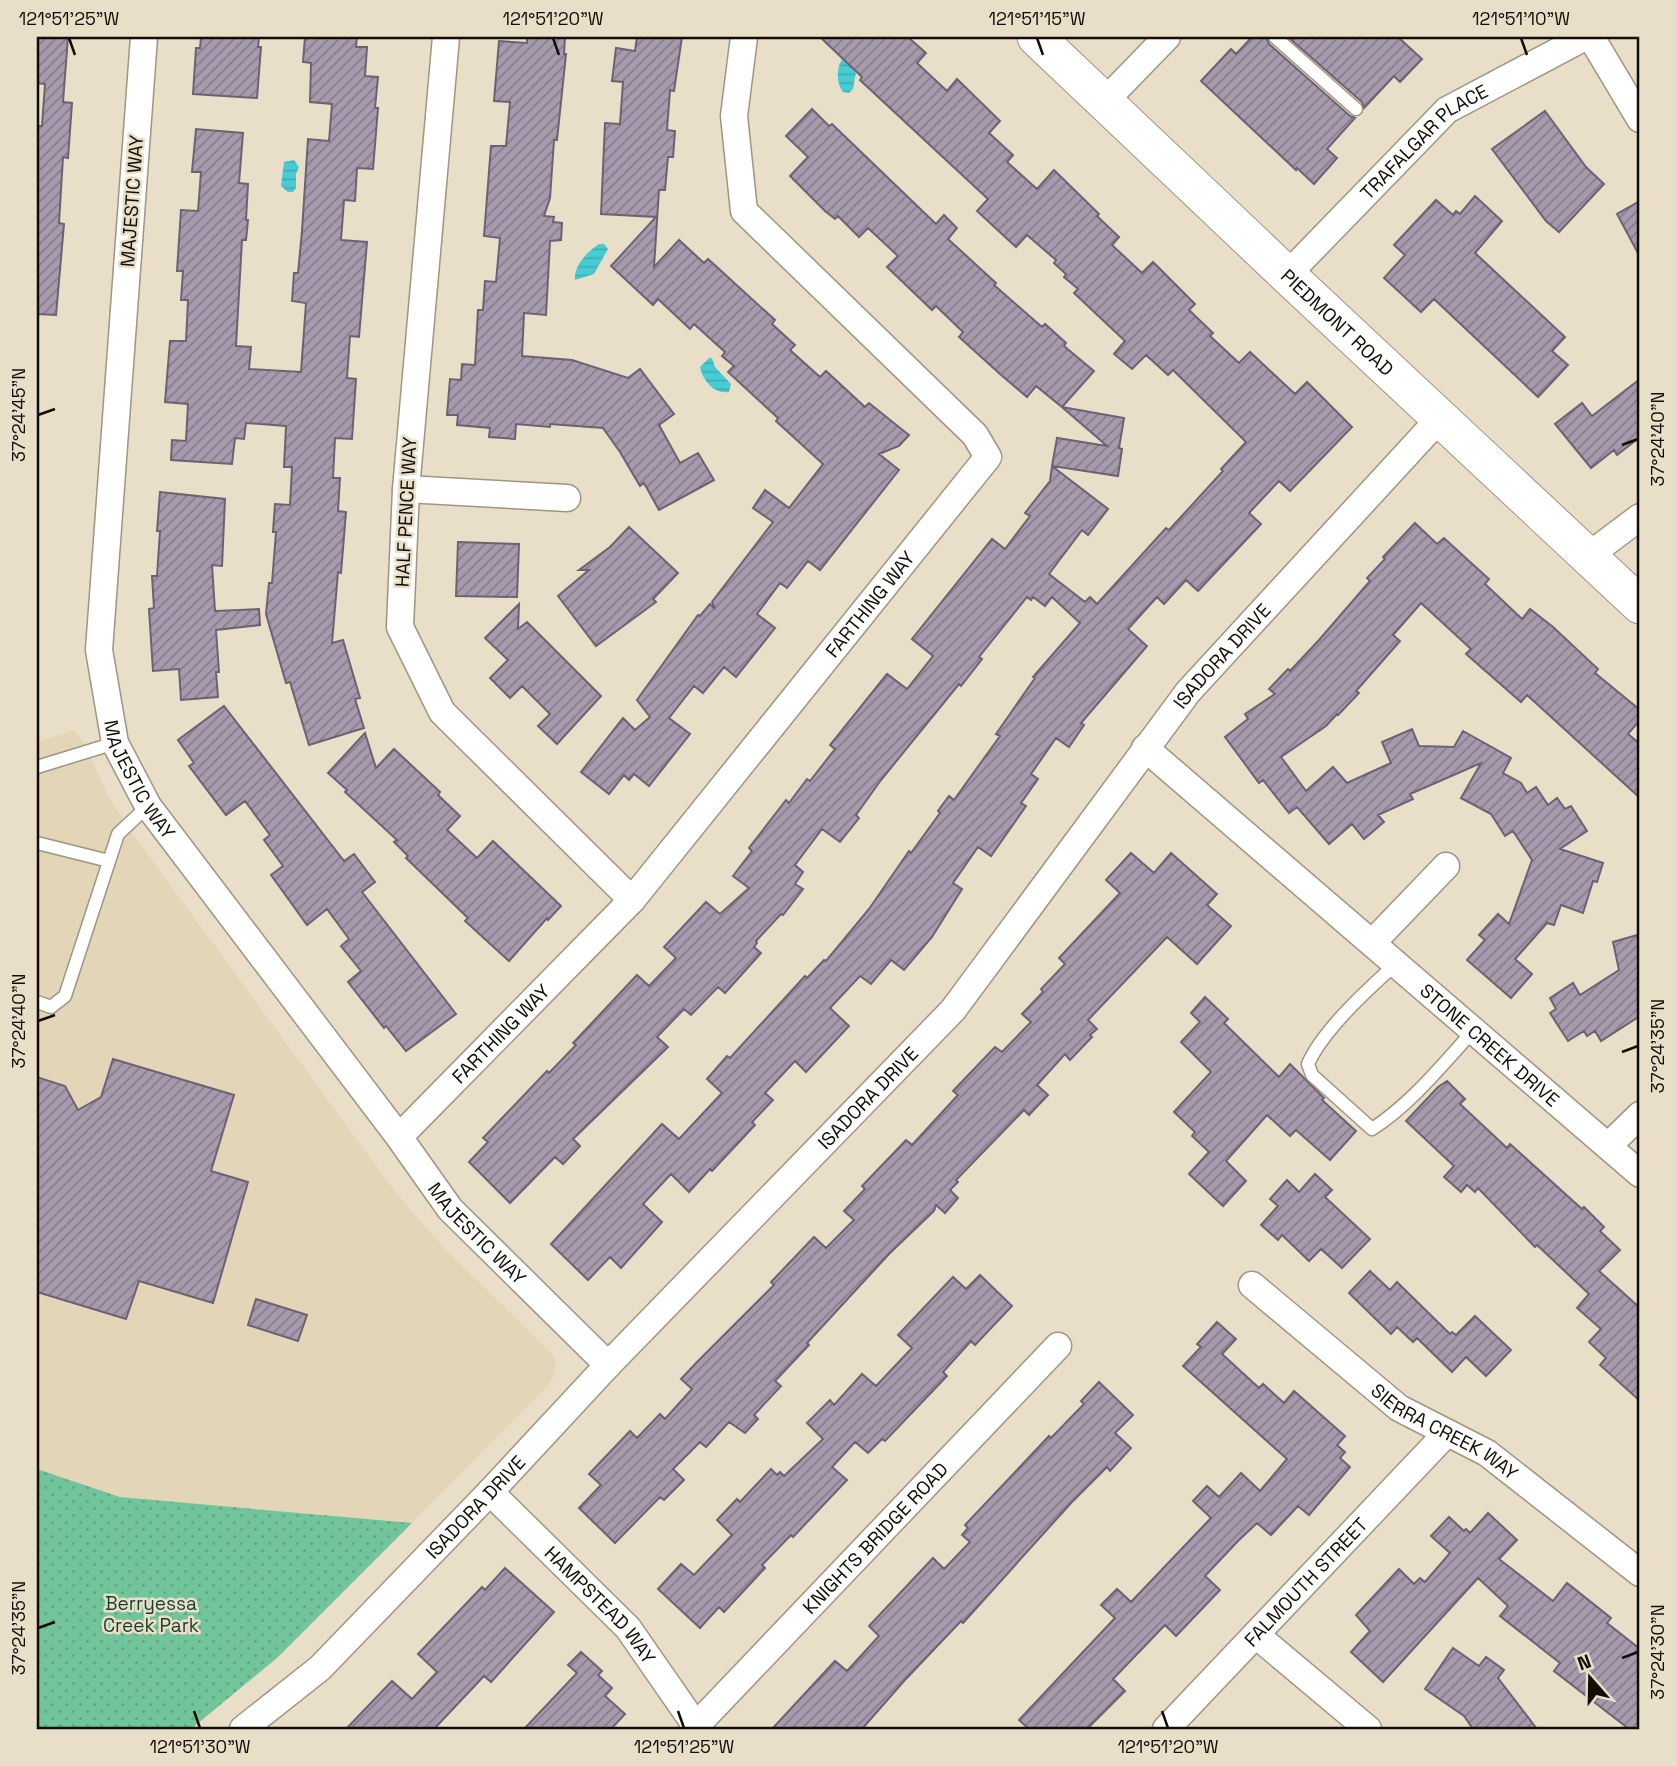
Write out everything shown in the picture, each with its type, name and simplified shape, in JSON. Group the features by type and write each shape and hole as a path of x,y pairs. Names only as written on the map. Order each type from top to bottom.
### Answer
{"main road":[{"name":"PIEDMONT ROAD","path":"1036,37 1640,605"}],"street":[{"name":"MAJESTIC WAY","path":"144,37 99,650 115,743 148,806 399,1136 450,1209 608,1365"},
{"name":"HALF PENCE WAY","path":"446,37 405,489 400,627 442,712 632,900"},
{"name":"FARTHING WAY","path":"399,1136 632,900 988,457 975,435 744,211 734,116 744,37"},
{"path":"1104,102 1167,37"},
{"name":"TRAFALGAR PLACE","path":"1287,275 1447,110 1585,37"},
{"path":"1591,37 1640,119"},
{"name":"ISADORA DRIVE","path":"243,1729 320,1668 608,1365 953,1010 1144,748 1188,692 1440,418"},
{"path":"405,489 567,498"},
{"path":"1588,556 1640,517"},
{"name":"STONE CREEK DRIVE","path":"1144,748 1640,1174"},
{"path":"1372,943 1446,866"},
{"path":"1608,1146 1640,1115"},
{"name":"SIERRA CREEK WAY","path":"1252,1285 1399,1408 1487,1453 1640,1573"},
{"name":"KNIGHTS BRIDGE ROAD","path":"694,1728 1058,1346"},
{"name":"FALMOUTH STREET","path":"1166,1729 1447,1434"},
{"name":"HAMPSTEAD WAY","path":"490,1492 628,1628 694,1728"},
{"path":"1256,1635 1368,1729"}],"lane":[{"path":"1275,37 1356,110"},
{"path":"37,767 115,743"},
{"path":"37,1002 51,1007 65,996 118,834 148,806"},
{"path":"37,843 109,861"},
{"path":"1396,964 1359,998 1314,1050 1308,1064 1312,1076 1353,1113 1372,1129 1383,1122 1474,1030"}],"shaded area":[{"path":"74,730 85,745 108,796 130,830 396,1193 444,1248 553,1355 556,1363 555,1375 549,1384 412,1523 120,1497 37,1469 37,742"}],"green space":[{"name":"Berryessa Creek Park","path":"37,1469 120,1497 412,1523 277,1658 191,1729 37,1729"}],"water":[{"path":"843,58 857,66 853,89 849,93 843,92 838,80 838,70"},
{"path":"294,160 299,167 296,188 293,192 288,192 281,186 284,162"},
{"path":"599,244 604,244 608,249 594,274 575,280 582,259"},
{"path":"712,358 715,367 731,384 729,392 714,389 704,377 700,367"}],"building":[{"path":"37,37 68,37 63,102 72,103 68,158 63,157 59,223 64,224 56,315 37,314 37,126 42,126 45,84 37,83"},
{"path":"201,37 259,37 258,47 261,47 257,98 193,94 196,48 200,48"},
{"path":"305,37 357,37 356,47 367,47 365,76 378,77 373,169 357,168 355,201 344,200 341,240 367,242 359,337 350,336 347,378 356,379 352,439 335,438 333,478 340,478 338,511 346,512 332,643 343,640 360,698 355,699 364,728 309,745 290,682 286,683 266,614 269,583 272,583 275,504 290,505 292,467 284,467 286,426 246,423 244,439 235,438 232,464 171,460 172,440 186,441 188,404 165,402 170,341 186,341 188,300 181,300 183,271 177,271 181,210 198,211 201,172 192,172 196,129 243,133 239,183 248,184 248,220 246,240 242,240 236,346 251,347 249,369 301,372 306,303 292,301 294,273 298,273 308,139 329,141 332,104 310,102 311,63 303,62"},
{"path":"527,37 565,37 566,54 557,140 554,140 550,198 544,216 554,217 553,222 562,223 561,240 550,241 546,315 524,313 522,356 572,360 628,378 640,369 674,414 659,425 680,463 698,453 714,480 659,510 644,483 640,486 603,428 516,424 515,439 489,437 490,428 457,425 458,415 447,415 450,379 461,380 462,364 475,365 478,310 483,310 485,281 496,282 500,238 484,236 491,146 506,146 510,102 494,101 499,41 527,43"},
{"path":"637,37 682,37 674,91 670,90 667,130 675,131 673,157 668,157 665,190 659,190 654,267 679,240 704,263 708,259 775,320 772,324 795,345 790,350 820,377 826,371 865,407 869,403 909,435 899,446 879,454 899,470 820,570 808,561 787,588 780,583 757,614 775,628 736,677 724,667 703,693 694,686 669,718 690,734 649,786 634,774 629,780 624,775 609,794 581,772 623,718 635,730 650,717 637,700 698,615 710,604 715,609 712,602 773,522 753,508 765,490 789,508 823,464 728,372 734,366 722,356 725,352 694,324 690,329 658,299 653,305 611,266 656,217 601,214 605,123 620,124 623,82 612,81 616,48 635,51"},
{"path":"820,37 908,37 926,53 917,63 947,91 957,79 1000,121 989,133 1013,155 1007,162 1037,189 1054,170 1119,237 1112,245 1142,273 1153,262 1195,304 1189,310 1213,333 1210,336 1239,363 1250,352 1295,394 1307,382 1352,427 1290,491 1279,481 1249,513 1261,524 1198,591 1186,580 1164,604 1157,597 1128,629 1147,646 1081,723 1084,725 1069,747 1056,738 1031,774 1038,779 1021,803 1026,806 991,856 978,847 953,883 962,889 932,937 904,970 891,960 871,984 860,976 830,1008 849,1026 806,1072 795,1061 765,1093 773,1100 752,1122 755,1125 689,1192 671,1174 643,1204 662,1222 621,1268 610,1257 588,1280 551,1244 662,1124 679,1139 722,1093 707,1079 727,1056 730,1058 805,976 807,978 826,961 869,909 909,851 911,853 940,813 938,811 949,796 954,800 1000,736 996,734 1035,678 1033,677 1080,623 1052,597 1045,606 1033,597 1031,600 1027,597 979,657 982,659 961,686 959,684 881,780 856,815 859,818 840,842 822,829 795,865 803,872 795,884 803,889 783,915 781,914 756,941 754,947 761,953 725,993 718,987 691,1015 684,1009 657,1037 668,1047 573,1139 580,1146 563,1164 555,1157 510,1203 469,1162 488,1142 483,1138 547,1071 549,1073 576,1045 573,1043 637,975 649,986 676,958 664,947 706,902 720,914 749,888 733,876 752,851 749,848 786,800 789,803 807,779 810,781 835,749 830,745 887,674 907,689 933,656 912,639 992,539 1005,549 1030,516 1025,513 1050,481 1052,466 1108,509 1088,535 1082,530 1049,574 1085,602 1090,597 1097,604 1166,528 1169,530 1246,442 1173,370 1168,375 1146,355 1132,369 1114,354 1125,341 1074,293 1078,289 1064,277 1066,274 1054,263 1056,260 1027,235 1016,247 977,211 988,199 860,80 862,77"},
{"path":"1252,37 1266,37 1269,44 1355,118 1327,149 1337,158 1314,184 1201,81 1231,49 1236,54"},
{"path":"1288,37 1398,37 1422,59 1400,82 1394,76 1364,108 1362,102"},
{"path":"812,109 829,126 832,124 936,224 944,215 957,228 948,239 996,283 994,285 1042,327 1045,324 1066,343 1064,346 1094,371 1062,407 1036,386 1027,397 959,337 963,332 936,306 932,310 887,267 898,256 868,228 859,237 838,216 835,219 825,211 790,176 808,157 786,136"},
{"path":"1545,111 1586,167 1604,184 1559,232 1546,221 1492,149"},
{"path":"1475,196 1502,221 1475,253 1565,337 1552,351 1568,365 1538,397 1434,299 1421,312 1384,278 1405,255 1394,245 1436,200 1453,215 1456,211 1460,214"},
{"path":"1640,201 1640,257 1617,214"},
{"path":"1640,379 1640,437 1617,455 1614,450 1591,468 1555,424 1582,403 1592,416"},
{"path":"1062,407 1124,418 1118,476 1052,466 1057,438 1107,446"},
{"path":"160,492 225,499 222,566 212,565 215,611 259,609 260,625 216,630 218,697 181,700 179,669 153,671 149,609 154,608 152,576 157,576"},
{"path":"1415,523 1437,544 1444,538 1489,579 1485,584 1522,619 1530,609 1553,627 1598,669 1595,673 1640,710 1640,720 1628,734 1640,744 1640,798 1527,695 1521,702 1466,654 1471,649 1421,603 1393,635 1400,641 1356,691 1359,693 1326,726 1281,757 1306,791 1333,767 1347,783 1391,763 1382,742 1412,729 1419,746 1454,747 1463,731 1511,758 1503,773 1521,783 1527,793 1536,787 1548,805 1557,798 1565,809 1571,806 1587,831 1560,849 1603,863 1597,882 1593,881 1583,913 1561,905 1554,925 1547,923 1515,959 1532,974 1511,998 1467,960 1485,940 1479,935 1498,914 1509,924 1532,860 1513,831 1505,836 1491,814 1461,798 1481,763 1410,794 1413,799 1378,815 1384,822 1364,839 1352,824 1329,844 1297,807 1289,813 1263,780 1259,783 1225,737 1248,719 1245,714 1275,694 1269,689 1319,640 1370,581 1367,578 1385,559 1383,557"},
{"path":"629,527 678,573 653,599 656,602 596,646 558,596 589,570 579,570 610,547"},
{"path":"458,542 519,544 517,597 456,596"},
{"path":"519,604 518,629 527,622 601,696 557,744 538,726 550,714 522,686 510,698 490,678 508,660 485,638"},
{"path":"224,706 344,861 354,854 375,882 362,892 456,1014 406,1051 348,982 361,971 341,946 349,939 327,909 307,925 271,875 283,866 264,840 270,835 245,801 226,815 189,766 194,763 178,740"},
{"path":"365,733 376,768 394,749 440,792 438,795 460,816 447,830 477,858 493,841 561,906 509,961 465,921 468,918 406,858 408,856 394,842 397,840 328,773"},
{"path":"1131,853 1154,873 1171,853 1217,894 1207,905 1231,926 1197,964 1167,937 1088,1020 1097,1029 1090,1035 1092,1037 1070,1060 1065,1054 1037,1085 1048,1095 1029,1115 1024,1110 956,1180 958,1182 950,1190 958,1198 945,1213 936,1205 934,1211 889,1254 807,1343 809,1345 775,1381 781,1386 754,1415 758,1419 745,1433 729,1422 706,1447 700,1442 673,1469 684,1480 664,1500 660,1497 615,1543 579,1508 601,1485 589,1474 630,1431 637,1438 660,1414 665,1419 692,1389 681,1379 774,1285 771,1282 814,1237 826,1248 854,1220 844,1211 865,1189 862,1186 906,1140 912,1145 958,1095 953,1091 995,1047 1002,1052 1031,1022 1022,1014 1065,964 1059,958 1120,893 1106,880"},
{"path":"1637,935 1640,949 1640,1016 1601,1041 1595,1031 1587,1036 1584,1031 1568,1041 1550,1013 1556,1009 1550,998 1573,983 1580,995 1619,970 1613,942"},
{"path":"1205,997 1228,1019 1224,1023 1279,1077 1290,1064 1324,1098 1322,1100 1356,1131 1330,1160 1296,1130 1290,1136 1267,1115 1226,1161 1246,1181 1223,1206 1189,1174 1209,1152 1192,1136 1195,1132 1174,1112 1211,1072 1181,1042 1200,1022 1191,1013"},
{"path":"113,1059 234,1095 211,1171 248,1182 213,1303 139,1281 126,1319 37,1292 37,1077 65,1086 78,1110 101,1097"},
{"path":"1447,1081 1465,1099 1460,1104 1507,1148 1510,1144 1582,1209 1584,1207 1604,1227 1600,1231 1620,1250 1599,1271 1640,1308 1640,1401 1600,1365 1606,1358 1589,1342 1601,1329 1577,1308 1589,1294 1537,1245 1535,1247 1478,1188 1475,1192 1467,1185 1461,1192 1444,1177 1454,1166 1406,1121"},
{"path":"1315,1174 1332,1190 1325,1197 1370,1239 1342,1268 1321,1249 1309,1261 1282,1235 1278,1240 1261,1225 1278,1206 1270,1199 1287,1180 1299,1192"},
{"path":"1370,1271 1390,1290 1397,1282 1450,1334 1452,1332 1456,1335 1475,1316 1511,1350 1486,1376 1466,1357 1452,1372 1417,1338 1413,1342 1397,1327 1391,1334 1349,1293"},
{"path":"980,1275 1012,1306 975,1345 971,1341 943,1372 947,1376 885,1441 882,1439 868,1453 855,1442 832,1467 847,1480 793,1537 791,1535 762,1565 765,1568 724,1612 719,1607 700,1628 658,1589 681,1564 694,1575 732,1535 717,1520 737,1499 740,1502 771,1469 777,1475 780,1472 784,1476 823,1439 807,1423 830,1400 834,1405 862,1374 876,1386 912,1348 898,1335 953,1277 966,1289"},
{"path":"256,1299 307,1315 298,1341 248,1325"},
{"path":"1217,1322 1236,1339 1222,1354 1259,1388 1263,1384 1284,1403 1294,1391 1345,1436 1337,1445 1345,1452 1340,1458 1350,1467 1309,1515 1298,1506 1271,1535 1257,1523 1237,1542 1205,1576 1220,1590 1176,1636 1165,1625 1113,1679 1125,1691 1087,1729 1029,1729 1019,1720 1115,1618 1101,1605 1117,1589 1131,1602 1211,1518 1193,1501 1207,1486 1219,1497 1241,1473 1260,1491 1287,1459 1183,1366 1201,1347 1197,1344"},
{"path":"1099,1382 1133,1415 1115,1433 1131,1448 1110,1471 1107,1467 1071,1503 963,1623 961,1621 862,1729 772,1729 835,1661 847,1671 879,1636 869,1626 933,1558 944,1569 970,1542 962,1535 968,1528 965,1525 1049,1436 1051,1438 1084,1404 1081,1401"},
{"path":"1488,1513 1517,1540 1499,1559 1553,1601 1567,1583 1611,1618 1607,1623 1640,1649 1640,1729 1629,1729 1554,1671 1560,1663 1500,1616 1508,1606 1478,1578 1383,1682 1351,1652 1370,1631 1356,1615 1399,1569 1414,1584 1420,1578 1425,1582 1450,1553 1431,1536 1449,1517 1470,1533"},
{"path":"505,1568 554,1612 491,1682 484,1676 434,1729 346,1729 392,1681 412,1699 437,1672 418,1654 482,1587 485,1590"},
{"path":"1453,1648 1479,1666 1486,1657 1504,1670 1498,1678 1537,1729 1473,1729 1464,1716 1425,1689"},
{"path":"581,1652 602,1671 598,1675 612,1688 605,1696 625,1714 611,1729 524,1729 577,1673 568,1665"}]}
